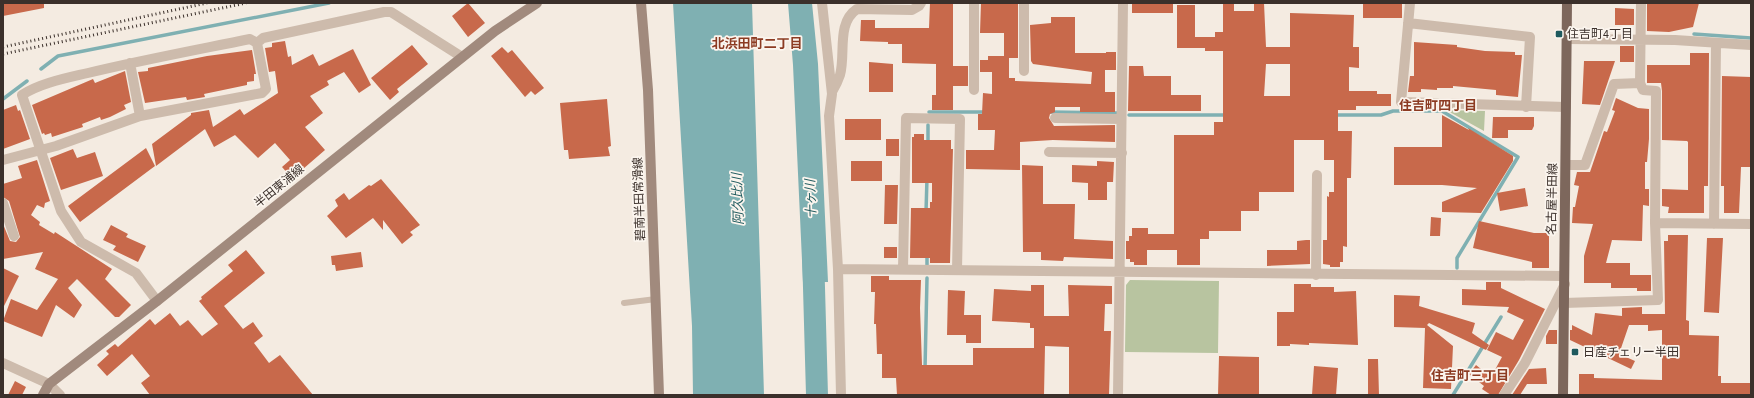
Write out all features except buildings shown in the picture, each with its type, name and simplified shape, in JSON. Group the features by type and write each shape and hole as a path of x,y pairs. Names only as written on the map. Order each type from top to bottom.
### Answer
{"main road":[{"name":"半田東浦線","path":"43,395 49,384 157,301 495,31 537,3"},
{"name":"碧南半田常滑線","path":"641,3 648,90 659,395"},
{"name":"名古屋半田線","path":"1563,395 1567,3"}],"street":[{"path":"822,3 832,94 830,116 838,269 841,395"},
{"path":"832,94 840,74 845,21 850,13 856,10 912,10 921,3"},
{"path":"974,3 974,90"},
{"path":"1024,3 1024,71"},
{"path":"1118,395 1123,3"},
{"path":"1410,3 1401,102 1526,107 1566,107"},
{"path":"1564,303 1658,300 1656,223 1656,91 1644,90 1640,83 1641,3"},
{"path":"257,42 263,38 384,12 391,12 462,57"},
{"path":"1408,23 1530,37 1526,107"},
{"path":"157,301 136,273 81,242 61,211 22,95 30,90 72,77 130,63 250,39 257,42"},
{"path":"1567,39 1675,40 1751,45"},
{"path":"3,160 56,146 140,116 262,93 266,89 257,42"},
{"path":"1714,224 1716,43"},
{"path":"130,63 140,116"},
{"path":"1566,165 1585,165 1614,84 1640,83"},
{"path":"903,269 906,118 960,119 957,270"},
{"path":"1055,118 1121,119"},
{"path":"1049,152 1122,153"},
{"path":"1316,275 1318,175"},
{"path":"3,203 14,236"},
{"path":"1656,223 1751,224"},
{"path":"838,269 1120,272 1565,280 1525,363 1504,395"},
{"path":"3,363 49,384 60,395"}],"lane":[{"path":"624,303 656,298"}],"green space":[{"path":"1446,110 1485,111 1484,131"},
{"path":"1130,280 1219,281 1218,353 1125,352 1126,285"}],"water":[{"name":"阿久比川","path":"673,3 752,3 764,395 693,395 692,326"},
{"path":"788,3 812,3 818,64 828,282 803,282 793,65"}],"waterway":[{"path":"41,69 58,56 329,3"},
{"path":"1694,34 1751,38"},
{"path":"3,99 27,81"},
{"path":"1335,115 1381,115 1393,111 1442,111 1518,157 1457,258 1457,268"},
{"path":"929,112 986,112"},
{"path":"1050,112 1117,113 1117,115"},
{"path":"1129,115 1227,115"},
{"path":"928,125 928,144"},
{"path":"926,212 927,178"},
{"name":"十ヶ川","path":"813,252 817,395"},
{"path":"927,254 927,265"},
{"path":"925,369 927,278"},
{"path":"1453,395 1501,317"}],"railway":[{"path":"3,47 207,3"},
{"path":"3,54 246,3"}],"place":[{"name":"住吉町4丁目","path":"1559,34"},
{"name":"日産チェリー半田","path":"1575,352"}],"district":[{"name":"北浜田町二丁目","path":"757,43"},
{"name":"住吉町四丁目","path":"1438,105"},
{"name":"住吉町三丁目","path":"1470,375"}]}
